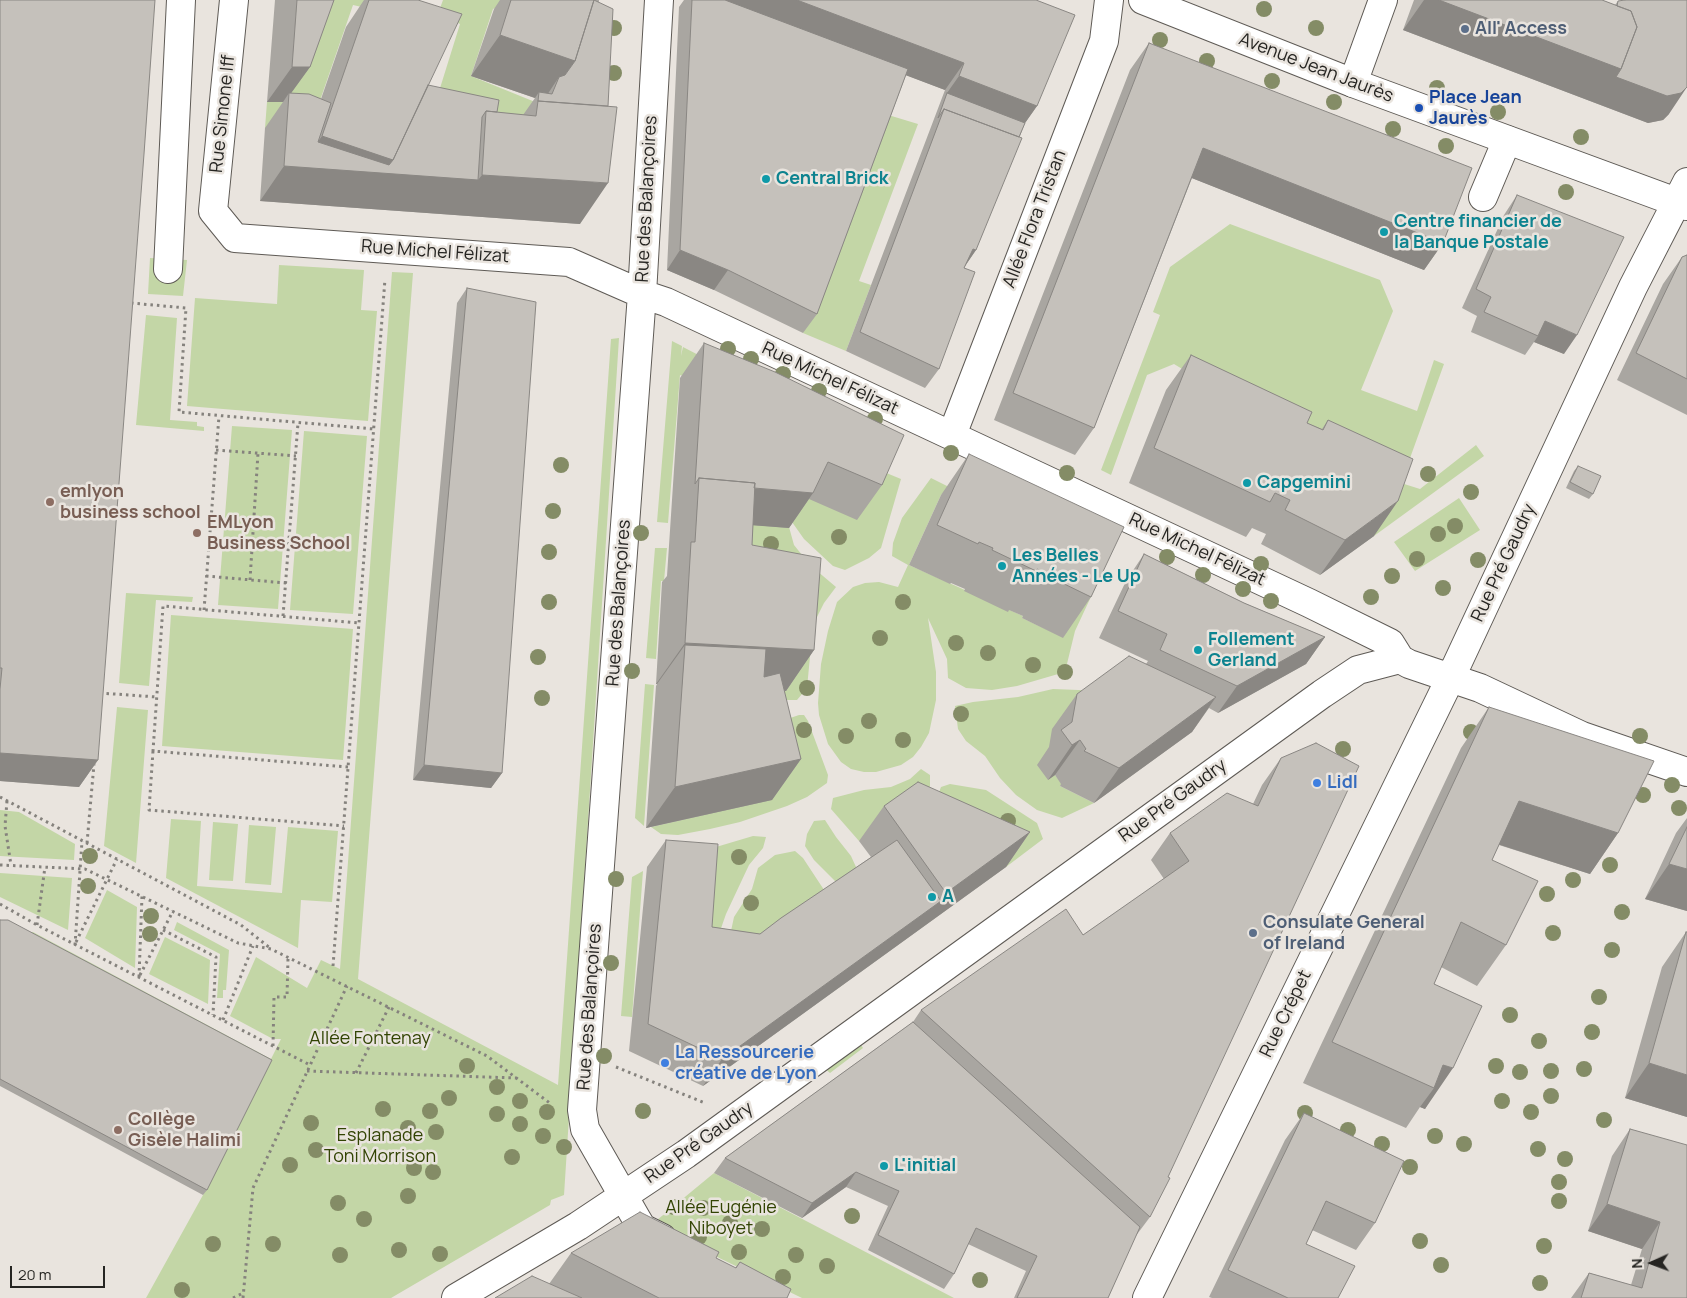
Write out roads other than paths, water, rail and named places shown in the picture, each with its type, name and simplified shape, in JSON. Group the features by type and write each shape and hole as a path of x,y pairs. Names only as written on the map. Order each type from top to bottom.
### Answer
{"street":[{"path":"168,269 181,0"},
{"name":"Rue Simone Iff","path":"224,224 213,212 234,0"},
{"name":"Rue des Balançoires","path":"624,1195 585,1129 582,1110 642,294 659,0"},
{"name":"Allée Flora Tristan","path":"952,435 1104,41 1109,0"},
{"name":"Avenue Jean Jaurès","path":"1143,0 1353,83 1507,140 1684,197"},
{"path":"1353,83 1383,0"},
{"path":"1483,197 1507,140"},
{"name":"Rue Pré Gaudry","path":"1451,677 1633,287 1684,197"},
{"name":"Rue Michel Félizat","path":"224,224 235,238 569,262 642,294 666,302 952,435 1390,643 1400,659"},
{"path":"1400,659 1480,688 1582,736 1687,772"},
{"name":"Rue Pré Gaudry","path":"456,1298 578,1226 686,1154 1322,694 1358,670 1400,659"},
{"name":"Rue Crépet","path":"1146,1298 1451,677"},
{"path":"624,1195 642,1228 687,1250"}],"place":[{"name":"All' Access","path":"1465,29"},
{"name":"Place Jean Jaurès","path":"1419,108"},
{"name":"Central Brick","path":"766,179"},
{"name":"Centre financier de la Banque Postale","path":"1384,232"},
{"name":"Capgemini","path":"1247,483"},
{"name":"emlyon business school","path":"50,502"},
{"name":"EMLyon Business School","path":"197,533"},
{"name":"Les Belles Années - Le Up","path":"1002,566"},
{"name":"Follement Gerland","path":"1198,650"},
{"name":"Lidl","path":"1317,783"},
{"name":"A","path":"932,897"},
{"name":"Consulate General of Ireland","path":"1253,933"},
{"name":"La Ressourcerie créative de Lyon","path":"665,1063"},
{"name":"Collège Gisèle Halimi","path":"118,1130"},
{"name":"L'initial","path":"884,1166"}],"park label":[{"name":"Allée Fontenay","path":"370,1039"},
{"name":"Esplanade Toni Morrison","path":"380,1146"},
{"name":"Allée Eugénie Niboyet","path":"721,1218"}]}
